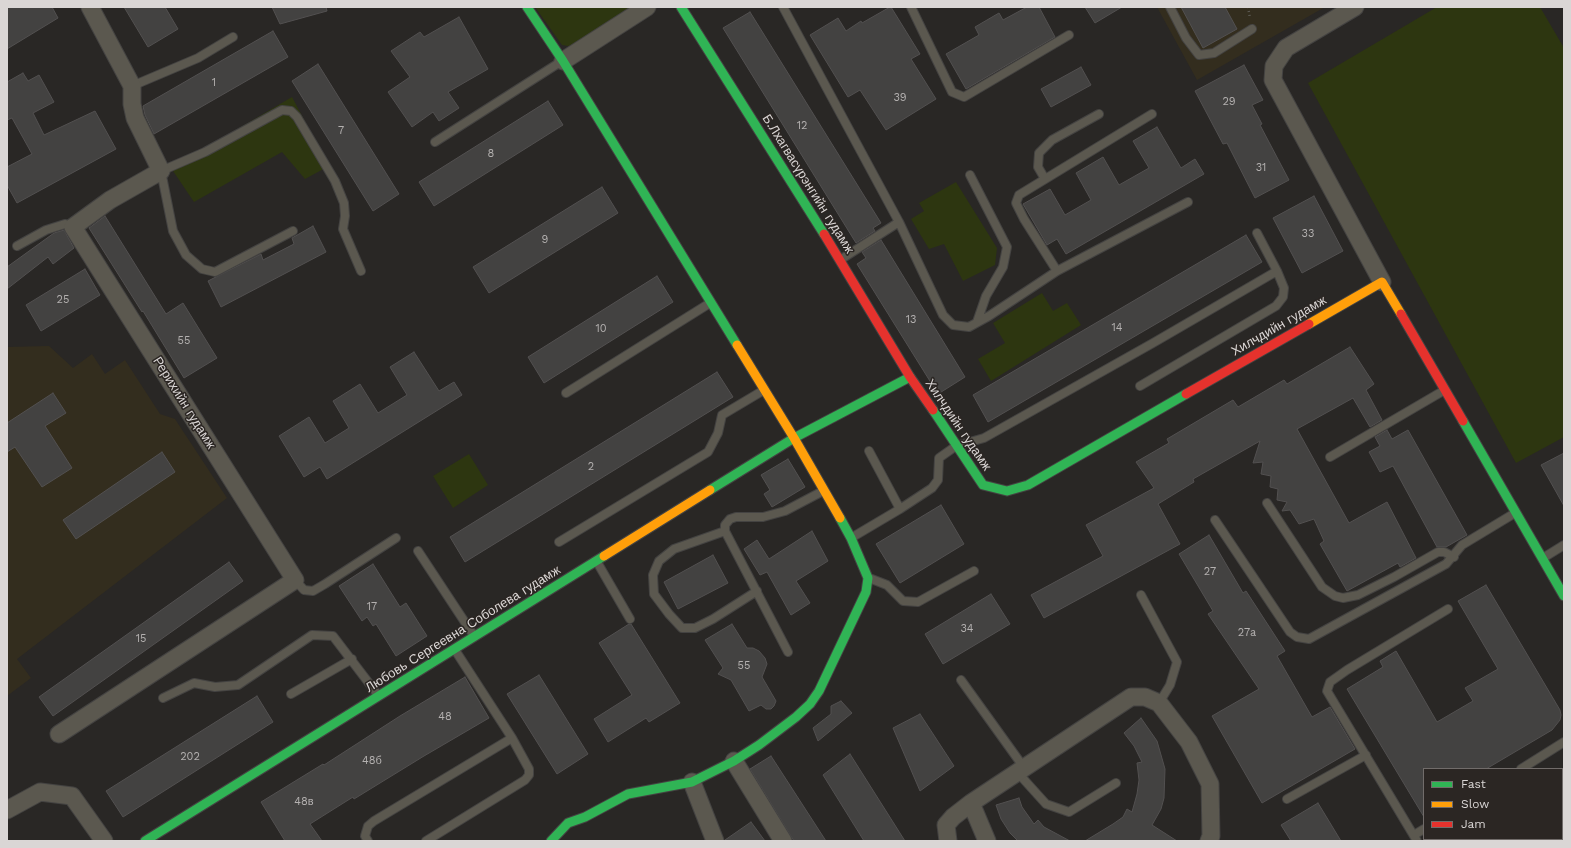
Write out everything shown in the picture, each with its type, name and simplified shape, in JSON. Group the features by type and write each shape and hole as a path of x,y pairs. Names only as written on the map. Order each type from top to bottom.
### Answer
{"street":[{"path":"73,227 110,200 161,171 135,118 132,104 132,86 90,7"},
{"path":"527,7 562,61 794,438 851,538 868,578 866,592 819,691 810,704 796,717 759,745 734,761 692,782 628,794 585,817 568,823 551,841"},
{"path":"562,61 647,7"},
{"name":"Б.Лхагвасүрэнгийн гудамж","path":"681,7 840,260 910,377"},
{"path":"1355,7 1286,48 1274,66 1273,80 1382,282 1564,596"},
{"name":"Рерихийн гудамж","path":"73,227 294,580"},
{"name":"Хилчдийн гудамж","path":"910,377 983,485 1007,491 1028,485 1382,282"},
{"name":"Любовь Сергеевна Соболева гудамж","path":"145,841 794,438 910,377"},
{"path":"59,734 294,580"},
{"path":"948,841 946,825 953,817 971,803 1131,697 1145,696 1158,703 1190,742 1210,784 1211,836 1209,841"},
{"path":"734,761 783,841"},
{"path":"692,782 715,841"},
{"path":"7,810 40,792 72,796 104,841"},
{"path":"971,803 987,841"}],"lane":[{"path":"783,7 899,222 943,315 953,325 969,327 1057,271 1188,202"},
{"path":"911,7 952,92 964,97 1069,35"},
{"path":"1170,7 1186,38 1199,54 1214,53 1252,29"},
{"path":"132,86 198,58 233,37"},
{"path":"435,142 562,61"},
{"path":"293,231 215,272 202,269 186,255 173,230 161,171 204,152 282,110 291,111 297,117 335,180 344,203 345,216 343,229 361,271"},
{"path":"1045,179 1038,167 1039,154 1052,140 1099,114"},
{"path":"1057,271 1024,219 1016,202 1019,195 1152,114"},
{"path":"970,175 1007,247 1003,267 986,296 977,322"},
{"path":"840,260 899,222"},
{"path":"17,246 46,230 65,224 73,227"},
{"path":"1140,386 1276,306 1283,296 1284,288 1277,271 1257,233"},
{"path":"851,538 932,488 938,480 939,458 956,446 984,438 1277,271"},
{"path":"566,393 711,303"},
{"path":"559,542 708,452 718,433 722,415 764,390"},
{"path":"1330,457 1444,390"},
{"path":"869,451 900,509"},
{"path":"788,652 725,531 725,524 730,519 736,517 763,517 785,511 824,491"},
{"path":"1267,503 1322,587 1334,596 1343,598 1358,595 1438,552 1444,552 1454,557"},
{"path":"1215,520 1290,632 1297,637 1309,639 1446,564 1454,557 1462,545 1515,512"},
{"path":"725,531 674,549 659,561 653,575 654,594 682,628 695,628 713,619 757,591"},
{"path":"294,580 304,590 313,591 396,538"},
{"path":"1542,558 1564,545"},
{"path":"418,551 474,637"},
{"path":"597,561 630,619"},
{"path":"868,578 887,585 903,601 918,602 974,571"},
{"path":"1141,595 1177,662 1170,685 1158,703"},
{"path":"1423,830 1416,838 1327,690 1330,682 1347,670 1448,609"},
{"path":"163,698 194,683 216,687 238,685 312,635 333,636 379,696"},
{"path":"426,841 525,780 528,775 529,768 512,738 454,649"},
{"path":"291,694 352,659"},
{"path":"961,680 1021,771 1046,804 1069,812 1116,783"},
{"path":"368,841 365,836 368,826 374,821 512,738"},
{"path":"1523,768 1564,742"},
{"path":"1287,799 1366,755"}],"shaded area":[{"path":"1157,7 1325,7 1197,80"},
{"path":"49,346 73,368 92,354 105,374 125,360 160,414 175,419 227,498 17,659 31,678 7,696 7,347"}],"green space":[{"path":"535,7 635,7 576,44 568,46 562,45"},
{"path":"1437,7 1540,7 1564,48 1564,437 1516,463 1308,83"},
{"path":"292,97 329,166 305,179 282,152 194,202 171,168"},
{"path":"956,182 997,248 995,265 963,281 944,244 929,249 911,219 924,211 919,203"},
{"path":"1042,293 1053,311 1067,303 1081,325 991,381 978,359 1005,343 993,323"},
{"path":"469,454 488,485 453,508 433,476"}],"building":[{"path":"7,7 52,7 58,18 7,49"},
{"path":"124,7 165,7 178,29 148,47"},
{"path":"272,7 326,7 327,11 280,24"},
{"path":"890,7 920,54 911,59 936,99 886,130 860,90 848,97 810,35 838,18 846,31 861,21 862,23"},
{"path":"1027,7 1039,7 1055,37 966,89 946,54 979,35 975,27 999,13 1003,20"},
{"path":"1085,7 1122,7 1095,23"},
{"path":"1181,7 1225,7 1237,29 1203,48"},
{"path":"750,12 881,223 873,228 875,231 856,243 723,28"},
{"path":"459,17 488,69 448,92 459,108 439,121 433,112 412,127 388,92 410,77 391,51 420,32 424,37"},
{"path":"273,31 288,57 154,134 145,115 143,106"},
{"path":"318,64 399,194 373,211 292,81"},
{"path":"1244,65 1263,100 1252,105 1262,124 1260,125 1289,180 1255,198 1227,143 1223,144 1195,91"},
{"path":"1081,67 1091,85 1051,107 1041,89"},
{"path":"23,73 28,81 39,75 54,102 33,113 44,135 95,111 116,149 17,203 7,185 7,167 32,154 12,118 7,120 7,82"},
{"path":"548,101 563,125 434,206 419,182"},
{"path":"1157,127 1181,168 1195,159 1204,174 1066,254 1057,239 1047,245 1023,204 1050,189 1065,215 1091,200 1076,173 1103,157 1119,185 1149,168 1133,141"},
{"path":"602,187 618,213 489,293 473,267"},
{"path":"1314,196 1343,251 1302,273 1273,218"},
{"path":"105,216 166,314 183,303 217,358 184,378 143,311 142,312 89,228"},
{"path":"313,226 326,252 221,307 208,281 261,254 263,260 294,244 292,238"},
{"path":"64,230 74,248 53,264 48,257 7,289 7,267 54,233"},
{"path":"1246,235 1262,262 988,422 973,395"},
{"path":"881,240 965,377 938,394 857,264 866,258 862,252"},
{"path":"85,269 100,295 41,331 26,305"},
{"path":"657,276 673,302 544,383 528,357"},
{"path":"1350,347 1374,384 1366,390 1382,420 1370,427 1353,398 1297,429 1349,523 1387,502 1416,558 1400,567 1398,563 1347,591 1320,544 1324,541 1314,519 1299,524 1290,510 1282,511 1287,502 1277,500 1278,489 1270,487 1271,476 1261,474 1263,462 1253,463 1260,441 1193,479 1194,482 1158,504 1180,544 1044,618 1031,595 1103,556 1086,525 1154,488 1136,462 1169,443 1167,439 1233,400 1238,407 1284,380 1287,384"},
{"path":"414,352 439,391 454,382 462,395 327,479 320,467 304,477 279,436 309,417 325,443 349,428 333,401 360,384 378,413 407,395 390,367"},
{"path":"717,372 733,397 465,562 450,537"},
{"path":"53,393 66,413 45,426 72,468 42,487 15,447 7,452 7,423"},
{"path":"1387,430 1392,439 1408,430 1467,535 1446,547 1437,547 1393,466 1380,472 1369,452 1380,446 1375,437"},
{"path":"162,452 175,472 76,539 63,520"},
{"path":"1564,453 1564,506 1541,465"},
{"path":"788,459 805,487 772,507 764,494 770,490 761,475"},
{"path":"941,505 964,544 900,583 876,544"},
{"path":"812,531 828,561 796,581 810,603 791,615 767,572 760,575 744,549 757,540 769,559"},
{"path":"1209,535 1243,593 1246,591 1285,651 1277,656 1312,717 1330,707 1355,749 1262,803 1212,716 1259,689 1208,614 1213,611 1179,554"},
{"path":"713,555 728,583 678,609 664,582"},
{"path":"229,562 243,581 53,716 39,697"},
{"path":"373,564 400,607 406,603 427,636 396,656 376,624 373,626 367,617 362,621 339,586"},
{"path":"1486,585 1560,710 1561,715 1560,720 1552,730 1488,768 1423,768 1423,815 1347,689 1383,667 1380,661 1396,651 1437,722 1473,701 1465,688 1498,669 1458,601"},
{"path":"991,594 1010,624 943,664 925,634"},
{"path":"631,624 680,703 649,722 646,718 608,742 594,719 632,695 599,643"},
{"path":"732,624 747,648 753,648 759,651 765,658 767,664 762,677 776,701 771,709 766,709 761,705 749,711 731,680 718,674 723,668 705,640"},
{"path":"539,675 588,754 557,774 507,694"},
{"path":"465,677 489,718 354,799 353,797 310,824 322,841 285,841 261,802 323,764 324,765 400,716"},
{"path":"257,696 273,722 123,817 106,791"},
{"path":"841,701 852,713 818,741 813,728 831,714 831,706"},
{"path":"920,714 954,766 920,791 893,728"},
{"path":"1141,718 1157,741 1165,769 1164,798 1161,809 1152,825 1177,841 1085,841 1123,817 1127,809 1132,812 1139,780 1137,763 1142,762 1134,746 1124,733"},
{"path":"850,754 905,841 864,841 823,775"},
{"path":"771,756 826,841 794,841 792,838 750,769"},
{"path":"1019,798 1022,807 1034,824 1038,820 1044,827 1070,841 1018,841 1010,833 1001,819 996,805"},
{"path":"1318,803 1341,841 1291,841 1281,825"},
{"path":"751,822 765,841 725,841 725,840"}],"traffic: fast":[{"path":"527,7 563,61 737,345"},
{"path":"681,7 824,234"},
{"path":"710,490 794,438 910,377"},
{"path":"933,410 983,485 1007,491 1028,485 1186,394"},
{"path":"1463,421 1564,596"},
{"path":"551,841 568,823 585,817 628,794 692,782 734,761 759,745 796,717 810,704 819,691 866,592 868,578 851,538 840,518"},
{"path":"145,841 604,556"}],"traffic: slow":[{"path":"1309,324 1382,282 1401,314"},
{"path":"737,345 794,438 840,518"},
{"path":"604,556 710,490"}],"traffic: jam":[{"path":"824,234 910,377 933,410"},
{"path":"1401,314 1463,421"},
{"path":"1186,394 1309,324"}]}
